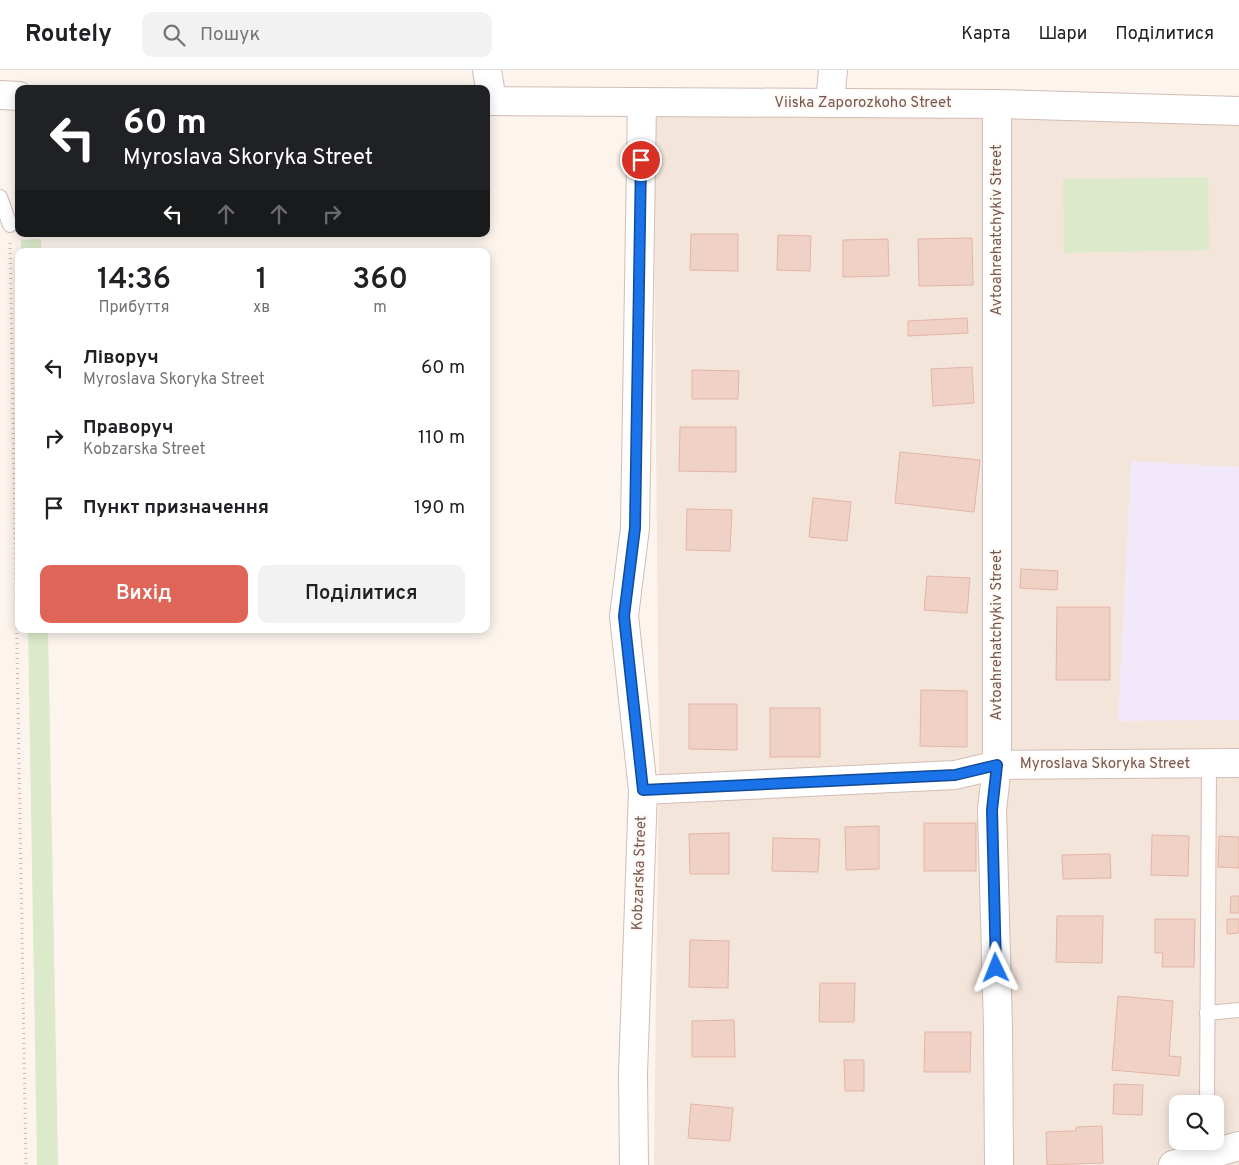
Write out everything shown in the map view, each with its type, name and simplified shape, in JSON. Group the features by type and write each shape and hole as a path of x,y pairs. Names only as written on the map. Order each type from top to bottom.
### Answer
{"street":[{"path":"487,70 488,85"},
{"path":"830,103 833,70"},
{"path":"0,95 15,96"},
{"name":"Viiska Zaporozkoho Street","path":"490,102 997,104 1239,111"},
{"name":"Kobzarska Street","path":"634,1165 633,1074 643,790 624,616 635,528 642,102"},
{"name":"Avtoahrehatchykiv Street","path":"997,104 997,765 992,810 998,1028 998,1165"},
{"name":"Myroslava Skoryka Street","path":"643,790 955,775 997,765 1239,764"},
{"path":"1224,1147 1239,1146"},
{"path":"1173,1165 1203,1150"}],"lane":[{"path":"0,196 10,225"},
{"path":"1207,1095 1209,764"},
{"path":"1207,1013 1239,1010"}],"path":[{"path":"10,225 15,519"},
{"path":"17,633 26,1165"}],"shaded area":[{"path":"653,116 1239,116 1239,1165 654,1165 659,757"},
{"path":"1131,461 1239,467 1239,720 1118,721"}],"green space":[{"path":"1208,177 1209,250 1064,253 1063,179"},
{"path":"41,239 41,248 21,248 21,240"},
{"path":"28,633 48,633 58,1165 37,1165"}],"building":[{"path":"691,234 738,234 738,271 690,270"},
{"path":"778,235 811,236 810,271 777,270"},
{"path":"972,238 973,285 919,286 918,239"},
{"path":"888,239 889,276 843,277 843,240"},
{"path":"967,318 968,333 908,336 908,321"},
{"path":"972,367 974,403 933,406 931,369"},
{"path":"692,370 739,371 738,399 692,399"},
{"path":"680,427 736,427 736,472 679,471"},
{"path":"900,452 980,460 974,512 895,503"},
{"path":"813,498 851,502 847,541 809,537"},
{"path":"687,509 732,510 730,551 686,550"},
{"path":"1021,569 1058,571 1057,590 1020,588"},
{"path":"927,576 970,578 967,613 924,610"},
{"path":"1057,607 1110,607 1110,680 1056,680"},
{"path":"921,690 967,691 967,747 920,746"},
{"path":"689,704 737,704 737,750 689,749"},
{"path":"770,708 820,708 820,757 770,757"},
{"path":"924,823 976,823 976,871 924,871"},
{"path":"879,826 879,869 846,870 845,827"},
{"path":"729,833 729,874 690,874 689,834"},
{"path":"1152,835 1189,836 1188,876 1151,875"},
{"path":"1219,836 1239,837 1239,868 1218,867"},
{"path":"773,838 820,839 818,872 772,871"},
{"path":"1110,854 1111,878 1063,879 1062,855"},
{"path":"1231,896 1239,896 1239,913 1230,913"},
{"path":"1057,916 1103,916 1102,963 1056,962"},
{"path":"1155,919 1195,919 1194,967 1162,967 1163,953 1155,953"},
{"path":"1227,919 1239,919 1239,933 1227,934"},
{"path":"690,940 729,941 728,988 689,987"},
{"path":"820,983 855,983 854,1022 819,1022"},
{"path":"1118,996 1173,1001 1169,1056 1181,1057 1179,1076 1112,1070"},
{"path":"734,1020 735,1057 692,1057 692,1021"},
{"path":"925,1032 971,1032 970,1072 924,1072"},
{"path":"844,1060 864,1060 864,1091 845,1091"},
{"path":"1114,1084 1143,1085 1142,1115 1113,1114"},
{"path":"691,1104 733,1108 730,1141 688,1138"},
{"path":"1102,1126 1103,1163 1047,1165 1046,1132 1076,1131 1076,1127"}],"route":[{"path":"641,160 635,528 624,616 643,790 955,775 997,765 992,810 996,968"}]}
